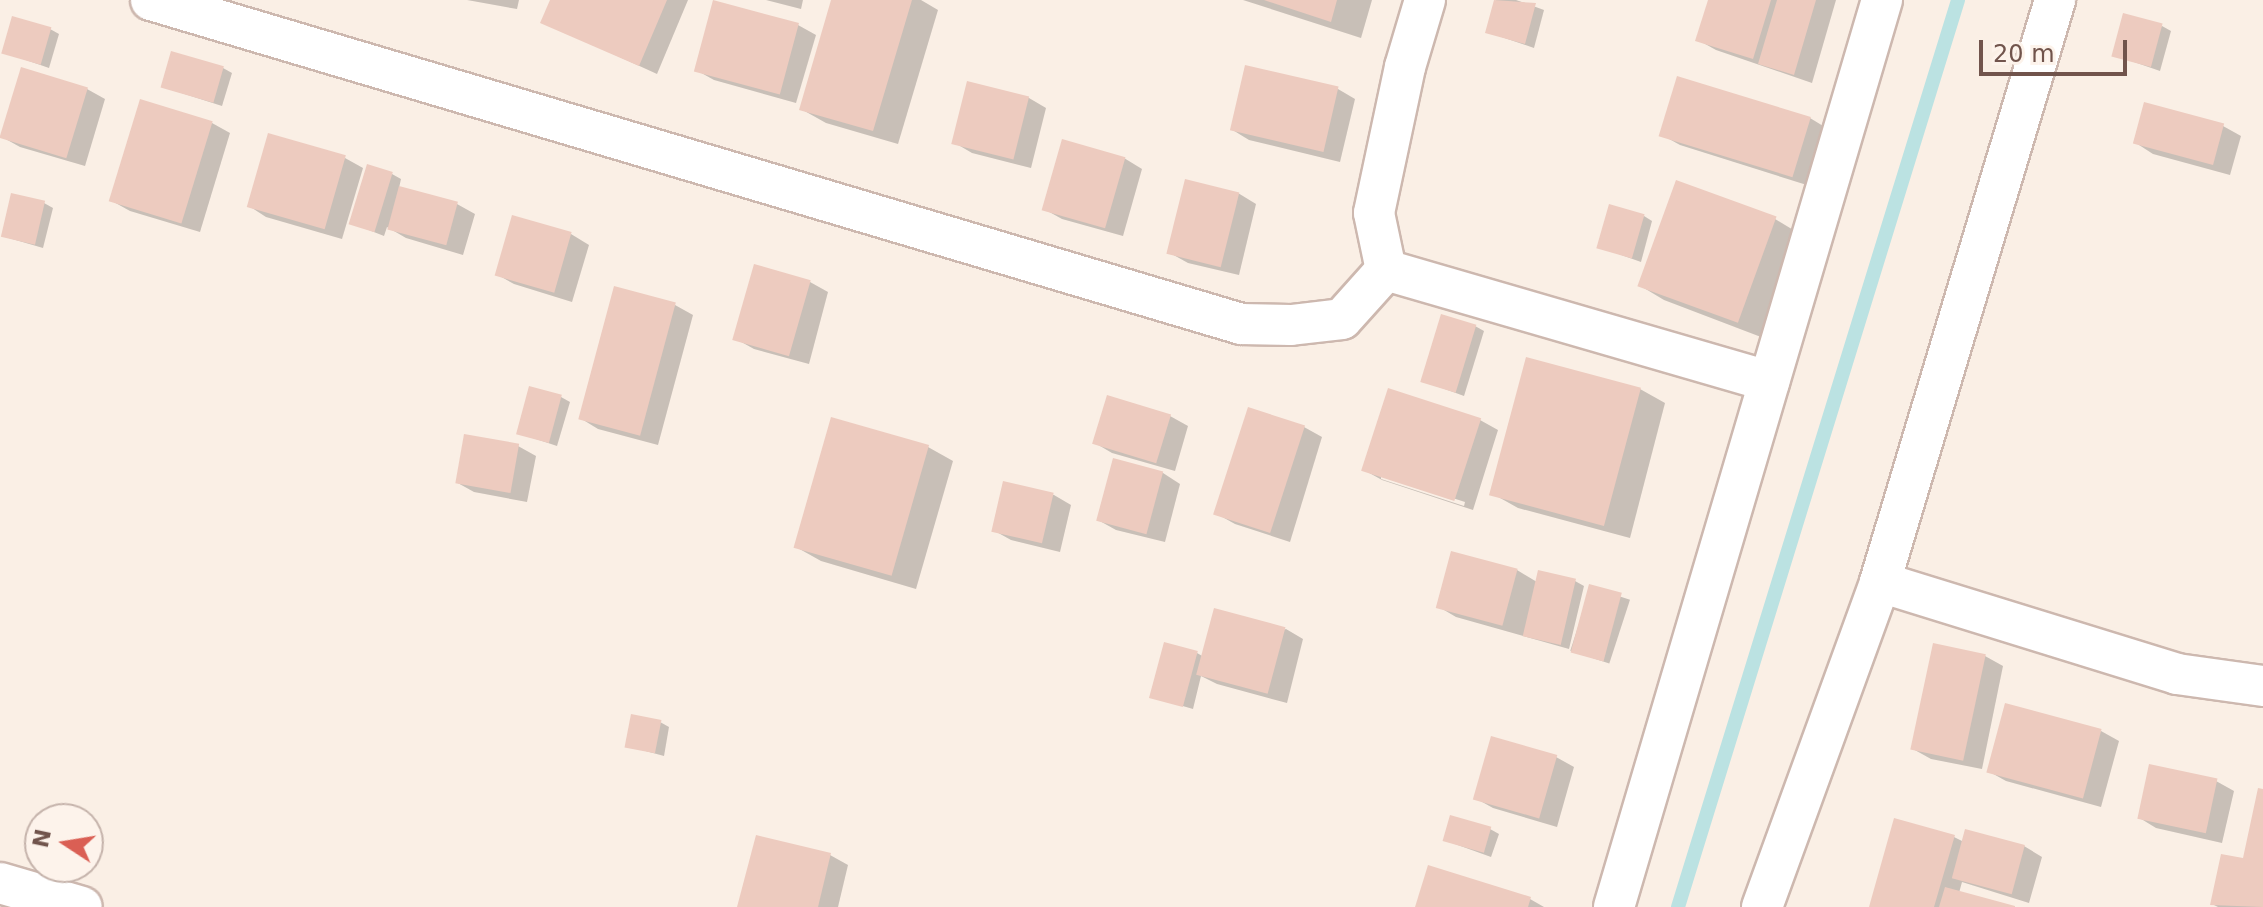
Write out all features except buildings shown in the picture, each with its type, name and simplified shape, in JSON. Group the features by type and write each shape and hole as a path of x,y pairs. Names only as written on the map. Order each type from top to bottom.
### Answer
{"street":[{"path":"151,0 1241,324 1291,325 1342,319 1386,270"},
{"path":"1386,270 1374,213 1405,67 1425,0"},
{"path":"1623,905 1769,381 1882,0"},
{"path":"1762,907 1880,582 2055,0"},
{"path":"1386,270 1769,381"},
{"path":"1880,582 2177,674 2263,686"},
{"path":"0,883 82,907"}],"waterway":[{"path":"1678,907 1958,0"}]}
